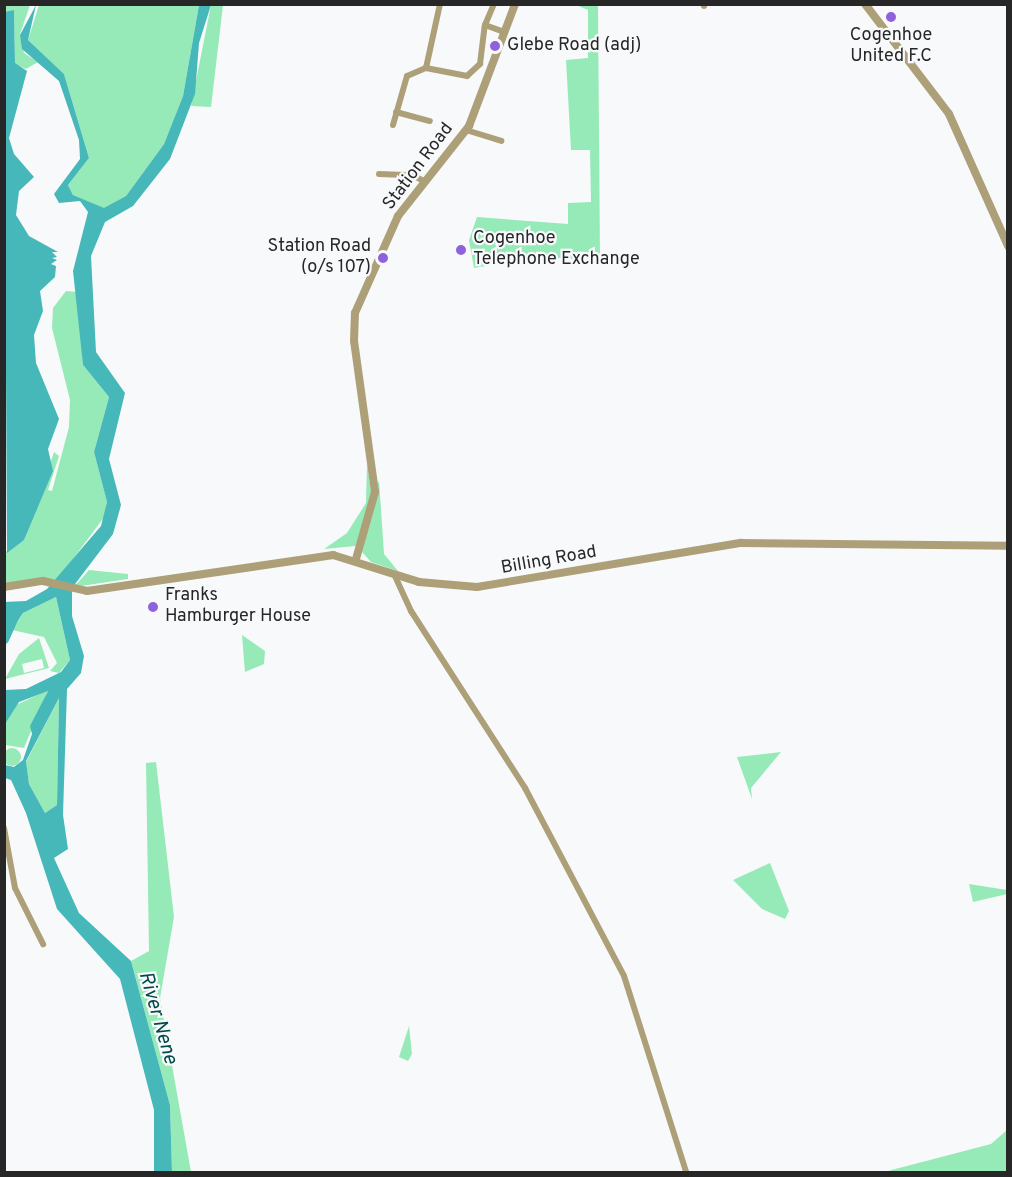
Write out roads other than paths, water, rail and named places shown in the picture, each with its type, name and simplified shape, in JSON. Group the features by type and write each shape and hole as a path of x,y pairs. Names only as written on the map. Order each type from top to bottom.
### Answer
{"street":[{"path":"426,68 441,16 440,4"},
{"path":"393,124 407,76 426,68 458,77 473,73 480,64 485,25 494,4"},
{"name":"Station Road","path":"356,559 375,492 353,321 389,234 424,181 466,130 515,4"},
{"path":"865,4 949,114 1008,246"},
{"path":"485,25 504,32"},
{"path":"396,112 430,121"},
{"path":"466,130 501,141"},
{"path":"379,174 412,175 424,181"},
{"name":"Billing Road","path":"4,587 50,582 72,591 101,589 308,557 356,559 394,574 477,587 741,543 1008,546"},
{"path":"394,574 411,611 525,788 624,976 686,1173"},
{"path":"4,828 15,888 43,944"}],"water":[{"path":"36,5 28,40 64,74 89,158 68,185 73,195 104,208 126,196 164,144 183,96 199,5 211,5 199,43 195,94 170,159 133,206 105,222 91,256 96,352 125,393 109,459 121,505 113,534 72,588 72,616 84,656 81,673 67,689 63,815 68,849 54,858 79,913 131,961 170,1105 172,1172 154,1172 154,1110 120,979 57,909 26,813 11,780 5,778 5,765 14,767 23,760 32,734 30,726 48,691 19,702 5,724 5,690 26,689 61,672 70,660 56,597 23,613 12,629 5,624 4,602 26,601 47,589 101,526 107,502 94,452 109,397 83,365 73,271 88,212 80,201 59,203 54,194 80,159 79,140 59,81 22,49 20,35","holes":["59,698 57,805 45,813 29,784 26,761"]},
{"path":"14,10 15,63 27,71 9,138 14,154 34,177 19,191 16,215 29,236 58,252 52,252 57,257 52,258 57,260 51,264 56,266 55,277 40,291 43,311 34,335 36,363 59,419 48,449 53,471 24,540 7,553 4,12"}],"waterway":[{"name":"River Nene","path":"4,639 14,617"}],"place":[{"name":"Cogenhoe United F.C","path":"891,17"},
{"name":"Glebe Road (adj)","path":"495,46"},
{"name":"Cogenhoe Telephone Exchange","path":"461,250"},
{"name":"Station Road (o/s 107)","path":"383,258"},
{"name":"Franks Hamburger House","path":"153,607"}]}
